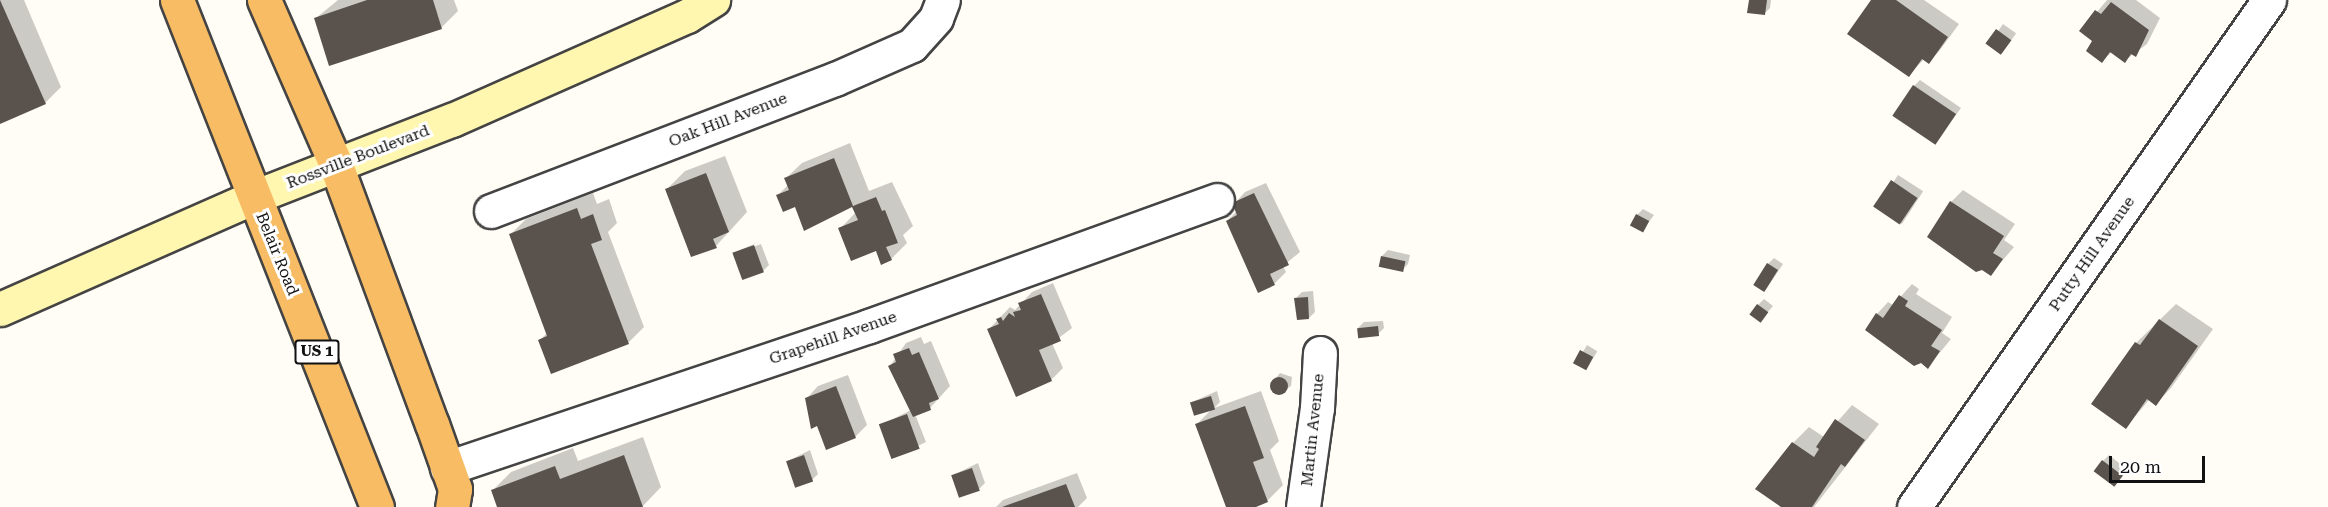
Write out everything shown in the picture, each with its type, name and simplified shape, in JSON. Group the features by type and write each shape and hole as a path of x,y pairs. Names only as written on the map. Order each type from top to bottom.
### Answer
{"highway":[{"name":"Belair Road","path":"177,0 377,507"},
{"path":"264,0 336,165 455,489 452,507"}],"main road":[{"name":"Rossville Boulevard","path":"0,309 254,197 452,120 687,16 713,0"}],"street":[{"name":"Oak Hill Avenue","path":"491,212 835,79 912,45 936,18 943,0"},
{"name":"Putty Hill Avenue","path":"1914,507 2269,0"},
{"name":"Grapehill Avenue","path":"447,468 869,326 1217,200"},
{"name":"Martin Avenue","path":"1303,507 1317,408 1320,352"}],"building":[{"path":"0,0 46,104 0,124"},
{"path":"367,0 433,0 442,29 329,66 314,18"},
{"path":"1749,0 1767,0 1765,15 1747,13"},
{"path":"1871,0 1896,0 1948,37 1929,64 1922,59 1909,77 1847,34"},
{"path":"2111,2 2149,30 2136,57 2131,54 2125,63 2110,52 2102,63 2086,51 2092,41 2079,31 2095,10 2101,14"},
{"path":"1996,29 2011,40 2001,55 1985,44"},
{"path":"1913,85 1956,114 1935,145 1892,116"},
{"path":"834,158 853,206 876,197 882,211 885,210 898,243 886,247 892,260 881,265 876,251 851,261 838,228 858,220 852,207 804,231 795,207 783,212 776,195 789,190 784,178"},
{"path":"706,173 729,232 713,239 717,248 691,257 665,189"},
{"path":"1891,180 1918,198 1900,224 1873,207"},
{"path":"1254,193 1289,265 1270,274 1275,285 1258,293 1226,221 1237,215 1232,203"},
{"path":"1950,201 2004,236 1993,253 2003,259 1991,276 1982,270 1976,272 1927,237"},
{"path":"577,208 581,219 593,214 602,240 591,244 629,344 551,374 538,340 547,336 509,234"},
{"path":"1636,214 1649,221 1643,233 1630,225"},
{"path":"754,245 764,272 742,280 732,253"},
{"path":"1381,256 1405,261 1403,272 1379,267"},
{"path":"1767,263 1778,270 1764,292 1753,285"},
{"path":"1041,294 1061,341 1039,350 1052,381 1016,397 987,329 999,324 996,319 1001,317 1003,321 1009,313 1015,317 1013,312 1021,310 1018,303"},
{"path":"1899,295 1908,301 1905,306 1942,330 1931,346 1940,351 1928,369 1921,363 1914,366 1865,330 1876,313 1883,318"},
{"path":"1308,297 1309,319 1297,320 1294,298"},
{"path":"1757,304 1768,312 1761,323 1749,315"},
{"path":"2159,319 2198,346 2156,406 2147,399 2126,429 2091,404 2135,342 2140,345"},
{"path":"1378,326 1379,336 1358,338 1357,328"},
{"path":"909,348 912,355 919,352 939,399 929,403 931,410 913,417 888,366 896,362 893,354"},
{"path":"1580,350 1593,357 1586,370 1573,363"},
{"path":"1279,377 1285,380 1288,386 1285,392 1279,395 1273,392 1270,386 1273,380"},
{"path":"836,386 856,438 826,450 817,426 811,429 805,398"},
{"path":"1211,396 1215,409 1194,416 1190,402"},
{"path":"1245,406 1264,458 1253,462 1268,502 1256,507 1226,507 1195,424"},
{"path":"907,414 920,449 891,459 879,424"},
{"path":"1835,419 1865,440 1845,467 1841,464 1812,507 1781,507 1755,489 1792,442 1814,457 1819,449 1816,447"},
{"path":"624,455 643,507 497,507 491,490 555,466 560,479"},
{"path":"804,455 813,481 795,488 786,461"},
{"path":"2102,460 2123,476 2114,487 2094,471"},
{"path":"972,468 980,491 959,498 951,475"},
{"path":"1066,484 1075,507 1002,507"}]}
